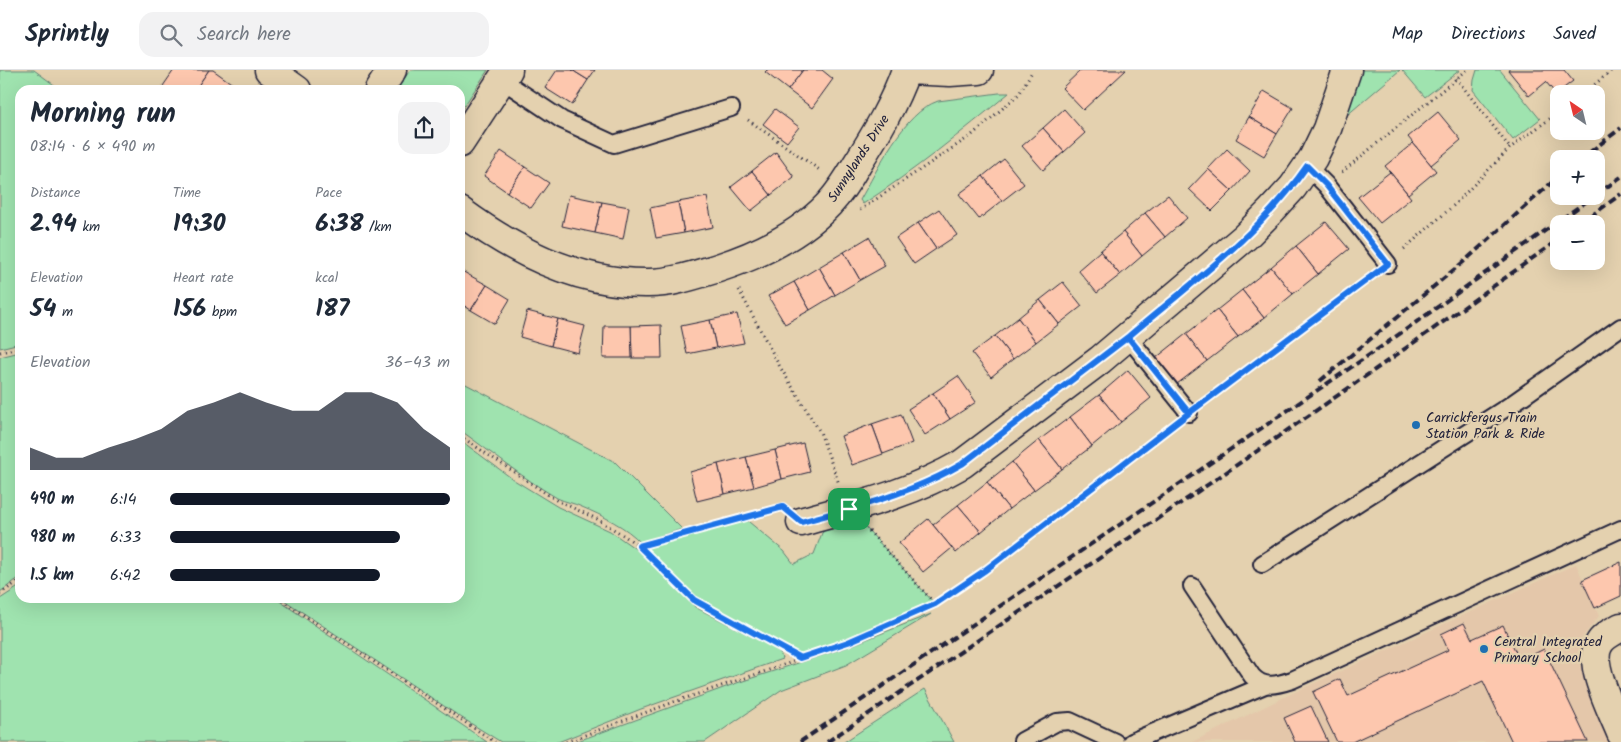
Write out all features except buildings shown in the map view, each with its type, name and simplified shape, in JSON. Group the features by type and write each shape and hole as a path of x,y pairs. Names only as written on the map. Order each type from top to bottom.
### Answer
{"street":[{"path":"269,70 290,85"},
{"path":"382,85 392,70"},
{"path":"906,70 950,72 979,70"},
{"name":"Sunnylands Drive","path":"465,214 516,247 560,268 603,279 634,283 666,282 727,265 771,247 828,205 843,187 883,120 897,95 906,70"},
{"path":"801,522 892,497 935,480 962,464 1128,337 1245,237 1292,188 1317,176 1327,129 1347,70"},
{"path":"465,135 505,75"},
{"path":"1621,627 1612,632 1599,644 1595,661 1621,734"}],"lane":[{"path":"505,75 562,120 614,144 731,108"},
{"path":"1317,176 1388,264"},
{"path":"1262,564 1509,406 1621,327"},
{"path":"1128,337 1189,413"},
{"path":"1131,742 1265,685 1274,685 1292,680 1621,529"},
{"path":"1192,586 1252,676 1265,685"},
{"path":"1022,741 1058,722 1070,721 1115,742"}],"path":[{"path":"854,212 862,210 972,135 1018,94 1033,70"},
{"path":"1317,176 1467,70"},
{"path":"1594,85 1612,70"},
{"path":"1456,78 1510,148"},
{"path":"731,108 843,187"},
{"path":"566,742 674,702 848,642 935,604 984,571 1189,413 1388,264 1453,206 1510,148 1550,119"},
{"path":"727,265 780,367 820,432 849,509 935,604"},
{"path":"0,352 15,349"},
{"path":"465,439 550,497 597,519 639,546 694,600 800,658"},
{"path":"639,546 783,507 801,522"},
{"path":"0,594 15,584"},
{"path":"286,603 495,742"}],"shaded area":[{"name":"Central Integrated Primary School","path":"1576,564 1599,616 1581,639 1578,659 1611,742 1192,742 1295,692"}],"green space":[{"path":"0,70 34,70 54,85 15,85 15,344 0,348"},
{"path":"410,70 488,70 465,104 465,85 400,85"},
{"path":"1359,70 1400,70 1346,116"},
{"path":"1402,70 1460,70 1425,97"},
{"path":"1477,70 1500,70 1540,119 1513,140 1473,90"},
{"path":"1009,93 956,137 863,204 860,200 883,158 903,129 925,107 938,101"},
{"path":"15,353 15,581 0,592 0,357"},
{"path":"465,384 615,462 682,529 641,543 629,532 613,522 557,498 465,434"},
{"path":"465,444 514,480 558,507 610,531 640,552 680,589 695,607 770,645 780,652 782,659 641,709 558,742 501,742 289,603 465,603"},
{"path":"849,509 935,604 800,658 694,600 639,546 743,517 784,551 794,564 814,554 822,533"},
{"path":"15,589 15,603 282,603 487,742 0,742 0,599"},
{"path":"931,614 846,665 781,690 705,742 575,742 737,683 844,648"},
{"path":"925,689 954,742 844,742"}],"railway":[{"path":"1593,150 1621,128"},
{"path":"1605,189 1621,177"},
{"path":"1320,381 1468,258 1550,184"},
{"path":"1592,215 1621,194"},
{"path":"800,742 1384,345 1581,205"},
{"path":"827,742 1287,431 1550,246"}],"place":[{"name":"Carrickfergus Train Station Park & Ride","path":"1416,425"},
{"name":"Central Integrated Primary School","path":"1484,649"}],"route":[{"path":"849,509 801,522 783,507 639,546 694,600 800,658 831,649 935,604 984,571 1189,413 1128,337 1245,237 1292,188 1307,166 1326,185 1388,264 1189,413 1158,375 1128,337 962,464 935,480 892,497 849,509"}]}
